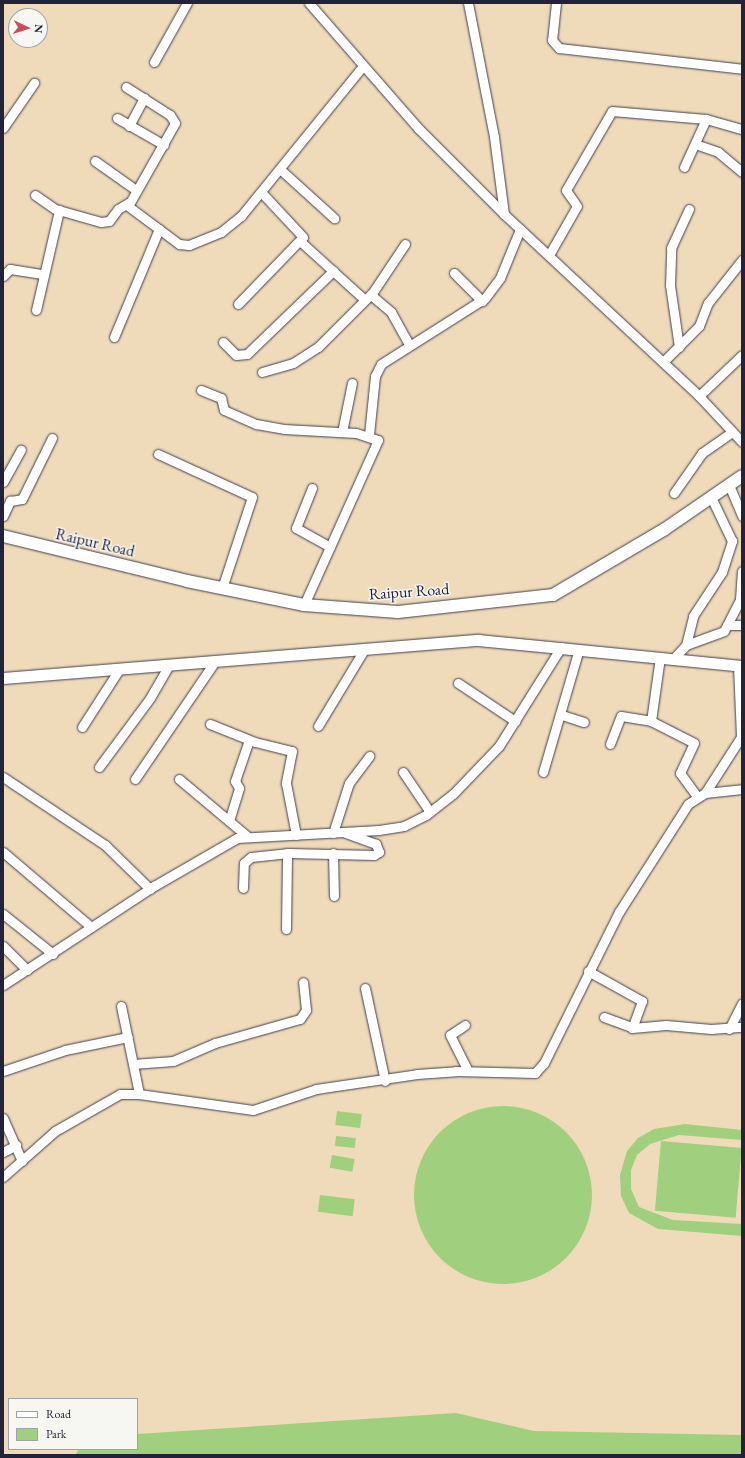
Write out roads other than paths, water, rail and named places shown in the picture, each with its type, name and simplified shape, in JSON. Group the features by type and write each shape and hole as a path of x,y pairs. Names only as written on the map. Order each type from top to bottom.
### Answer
{"main road":[{"name":"Raipur Road","path":"3,536 222,588 304,605 384,613 553,595 711,497 742,476"}],"street":[{"path":"154,62 187,3"},
{"path":"309,3 362,67 504,214 550,255 699,396 742,442"},
{"path":"468,3 494,137 504,214"},
{"path":"556,3 552,40 558,48 742,69"},
{"path":"128,203 131,208 181,244 198,243 231,225 262,193 362,67"},
{"path":"3,128 34,83"},
{"path":"35,196 59,210 106,222 128,203 164,145 175,120 126,87"},
{"path":"129,126 144,98"},
{"path":"550,255 577,206 566,190 612,111 706,119 742,129"},
{"path":"117,118 164,145"},
{"path":"684,167 706,119"},
{"path":"695,144 718,152 742,172"},
{"path":"96,161 136,190"},
{"path":"281,170 334,218"},
{"path":"238,304 301,242 302,232 262,193"},
{"path":"679,347 670,284 671,248 689,209"},
{"path":"36,310 43,274 59,210"},
{"path":"114,337 159,229"},
{"path":"369,435 377,370 388,356 482,301 500,278 520,229"},
{"path":"301,242 332,271 391,312 409,344"},
{"path":"262,372 303,357 333,335 368,297 405,244"},
{"path":"663,362 699,326 708,303 742,260"},
{"path":"3,276 10,269 43,274"},
{"path":"223,342 236,355 247,354 332,271"},
{"path":"454,273 482,301"},
{"path":"699,396 742,355"},
{"path":"342,432 352,383"},
{"path":"201,390 220,397 224,410 256,424 284,429 369,435 377,438 378,445 358,478 330,547 304,605"},
{"path":"674,493 702,453 732,432"},
{"path":"3,516 10,501 22,499 52,438"},
{"path":"3,482 21,450"},
{"path":"158,454 252,497 222,588"},
{"path":"729,485 742,516"},
{"path":"312,488 296,528 330,547"},
{"path":"686,645 694,616 722,572 732,541 711,497"},
{"path":"672,659 686,645 718,636 727,625 741,598 742,571"},
{"path":"727,625 742,625"},
{"path":"3,1177 55,1131 113,1098 140,1094 253,1110 316,1089 385,1081 417,1074 468,1071 528,1074 539,1070 588,971 623,906 741,736 740,666 561,647 478,640 4,677"},
{"path":"3,985 53,954 91,927 150,889 227,843 247,836 337,833 404,826 430,812 488,759 515,721 561,647"},
{"path":"318,726 365,648"},
{"path":"543,772 562,715 579,649"},
{"path":"651,721 660,657"},
{"path":"135,779 216,660"},
{"path":"99,766 150,698 170,664"},
{"path":"82,727 120,668"},
{"path":"458,683 515,721"},
{"path":"562,715 584,722"},
{"path":"610,744 621,716 651,721 694,743 680,773 701,795"},
{"path":"210,724 248,740 293,752 286,783 296,834"},
{"path":"229,821 239,788 235,780 248,740"},
{"path":"337,833 349,784 369,756"},
{"path":"403,772 430,812"},
{"path":"3,777 105,845 150,889"},
{"path":"179,778 247,836"},
{"path":"701,795 742,789"},
{"path":"243,888 246,861 287,853 374,855 379,852 376,844 337,833"},
{"path":"3,852 91,927"},
{"path":"286,929 287,853"},
{"path":"333,853 334,896"},
{"path":"3,914 53,954"},
{"path":"3,946 27,970"},
{"path":"588,971 642,1001 631,1027"},
{"path":"133,1064 173,1061 215,1043 300,1019 306,1010 303,982"},
{"path":"365,988 385,1081"},
{"path":"729,1029 742,1003"},
{"path":"121,1006 140,1094"},
{"path":"604,1017 631,1027 666,1025 729,1029 742,1027"},
{"path":"465,1025 450,1033 468,1071"},
{"path":"3,1071 65,1050 128,1037"},
{"path":"3,1118 22,1161"},
{"path":"3,1152 16,1145"}]}
